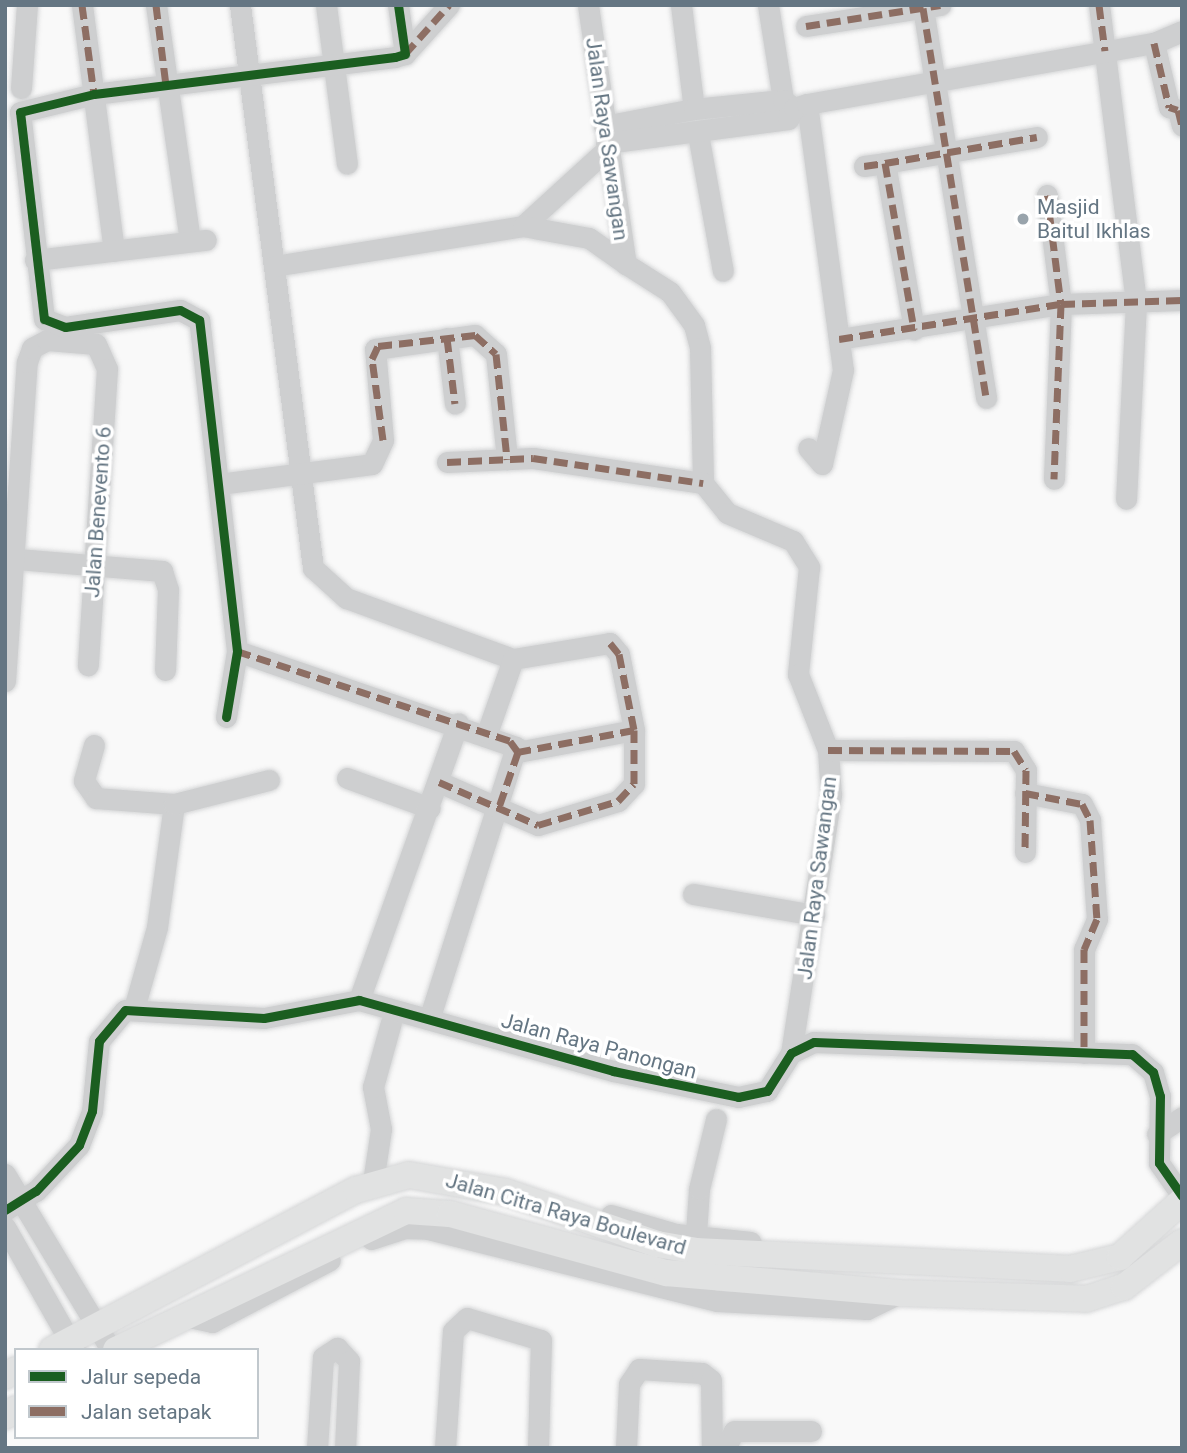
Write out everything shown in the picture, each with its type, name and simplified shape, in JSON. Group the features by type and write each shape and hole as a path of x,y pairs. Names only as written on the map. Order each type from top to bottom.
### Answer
{"main road":[{"name":"Jalan Citra Raya Boulevard","path":"65,1347 98,1326 381,1181 437,1177 542,1198 695,1244 858,1259 1095,1266 1120,1256 1156,1230 1182,1198"},
{"name":"Jalan Citra Raya Boulevard","path":"117,1348 184,1316 278,1279 406,1211 429,1221 525,1244 622,1272 718,1290 819,1297 900,1293 1086,1299 1124,1287 1182,1242"}],"street":[{"path":"21,88 27,5"},
{"path":"82,5 114,251"},
{"path":"35,260 198,240 166,85 156,5"},
{"path":"240,5 302,477 307,548 326,584 369,608 513,659 610,643 619,654 634,730 634,784 618,801 538,825 439,782"},
{"path":"326,5 347,164"},
{"path":"398,5 405,54"},
{"path":"226,717 237,651 219,484 195,313 180,310 56,327 44,319 13,112 94,93 249,76 405,54 449,5"},
{"name":"Jalan Raya Sawangan","path":"588,5 605,140 626,264 670,292 694,325 702,377 703,483 727,513 793,541 805,552 808,614 798,674 828,750 831,795 791,1053"},
{"path":"681,5 694,109"},
{"path":"768,5 795,104 843,370 821,464 808,448"},
{"path":"1099,5 1136,303 1126,499"},
{"path":"806,26 932,7 936,80 986,398"},
{"path":"523,226 605,140 694,109 795,104 1154,43 1182,31"},
{"path":"1154,43 1169,107 1181,115"},
{"path":"605,140 698,134 788,119 795,104"},
{"path":"698,134 723,271"},
{"path":"914,330 875,164 1037,137"},
{"path":"1047,195 1061,304 1054,479"},
{"path":"274,266 523,226 589,238 626,264"},
{"path":"839,339 914,330 1061,304 1182,300"},
{"path":"219,484 302,477 378,458 383,440 372,359 378,346 475,335 492,347 507,459"},
{"path":"447,338 455,404"},
{"name":"Jalan Benevento 6","path":"10,558 29,354 47,341 90,341 105,358 88,665"},
{"path":"447,461 507,459 703,483"},
{"path":"7,679 10,558 154,567 167,579 165,670"},
{"path":"237,651 487,733 518,752 634,730"},
{"path":"487,733 513,659"},
{"path":"359,1000 430,808 458,723"},
{"path":"94,745 85,781 96,798 174,804 269,780"},
{"path":"828,750 1014,751 1026,770 1025,852"},
{"path":"430,1016 518,752"},
{"path":"347,778 430,808"},
{"path":"1025,793 1082,804 1090,820 1097,919 1084,949 1084,1053"},
{"path":"14,1205 79,1145 92,1111 99,1041 107,1026 135,1005 157,927 174,804"},
{"path":"694,894 814,915"},
{"name":"Jalan Raya Panongan","path":"135,1005 264,1018 359,1000 430,1016 613,1071 738,1097 766,1091 791,1053"},
{"path":"381,1181 382,1129 373,1087 391,1022"},
{"path":"791,1053 814,1042 1132,1054 1144,1060 1160,1097 1157,1134 1163,1174 1182,1198"},
{"path":"1157,1134 1182,1117"},
{"path":"695,1244 716,1119"},
{"path":"5,1174 14,1205 112,1348"},
{"path":"5,1227 65,1347"},
{"path":"445,1448 453,1331 467,1318 541,1340 538,1448"},
{"path":"317,1448 323,1357 337,1348 349,1361 345,1448"},
{"path":"626,1448 629,1384 639,1368 702,1373 710,1380 712,1448"},
{"path":"725,1448 734,1431 811,1431"}],"marked path":[{"path":"82,5 94,94"},
{"path":"156,5 166,85"},
{"path":"405,54 449,5"},
{"path":"806,26 940,5"},
{"path":"1099,5 1105,51"},
{"path":"923,8 986,398"},
{"path":"1154,43 1169,107 1178,110 1182,126"},
{"path":"885,163 1037,137"},
{"path":"864,166 885,163 914,330"},
{"path":"1047,195 1061,304 1054,479"},
{"path":"839,339 1061,304 1182,300"},
{"path":"383,440 372,359 378,346 475,335 496,354 507,459"},
{"path":"447,338 455,404"},
{"path":"447,462 533,458 703,483"},
{"path":"610,643 619,654 634,730"},
{"path":"237,651 510,741 518,752 499,807"},
{"path":"439,782 538,825 618,801 634,784 634,730 518,752"},
{"path":"828,750 1014,751 1026,770 1025,852"},
{"path":"1025,793 1082,804 1090,820 1097,919 1084,949 1084,1053"}],"cycle path":[{"path":"226,717 237,651 199,320 180,310 65,327 44,319 20,112 94,94 395,57 405,54 398,5"},
{"path":"5,1210 36,1191 79,1145 92,1111 99,1041 125,1010 264,1018 359,1000 613,1071 738,1097 767,1091 791,1053 814,1042 1132,1054 1153,1072 1160,1096 1159,1163 1182,1196"}],"place":[{"name":"Masjid Baitul Ikhlas","path":"1023,219"}]}
